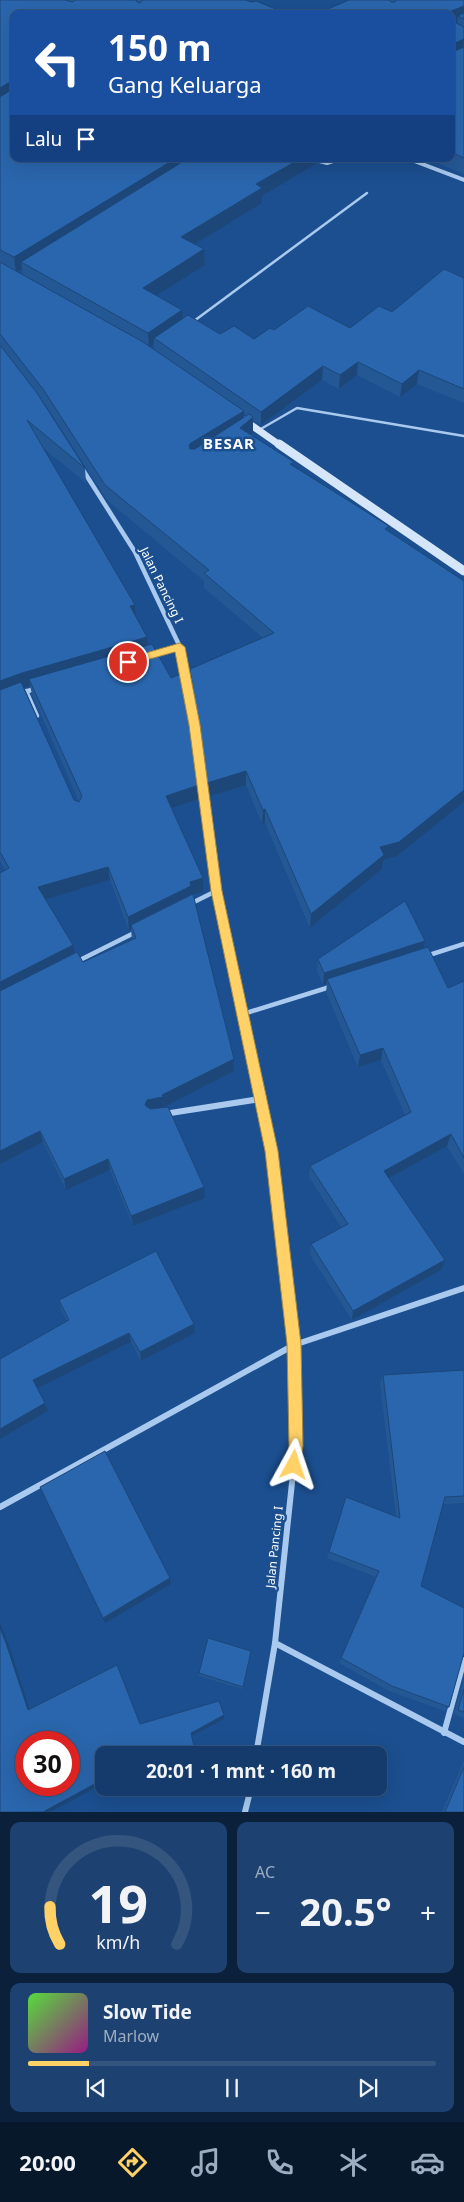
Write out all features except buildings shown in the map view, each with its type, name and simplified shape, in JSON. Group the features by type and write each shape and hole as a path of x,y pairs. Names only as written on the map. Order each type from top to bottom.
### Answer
{"main road":[{"path":"236,414 464,571"}],"street":[{"path":"417,162 464,180"},
{"name":"Jalan Pancing I","path":"78,463 135,552 180,647 194,725 216,891 271,1151 294,1344 296,1446 275,1643 258,1746"},
{"path":"143,657 180,647"},
{"path":"17,694 44,686"},
{"path":"26,691 41,726"},
{"path":"182,909 216,891"},
{"path":"69,966 147,926"},
{"path":"419,958 464,944"},
{"path":"243,1014 338,984"},
{"path":"161,1115 260,1099"},
{"path":"0,1507 294,1344 464,1288"},
{"path":"275,1643 464,1742"},
{"path":"444,1732 464,1660"},
{"path":"246,1812 249,1796"}],"lane":[{"path":"187,326 366,193"},
{"path":"259,430 297,408 464,436"},
{"path":"243,430 251,425"}],"district":[{"name":"BESAR","path":"229,443"}],"route":[{"path":"128,662 180,647 194,725 216,891 271,1151 294,1344 296,1446 294,1465"}]}
